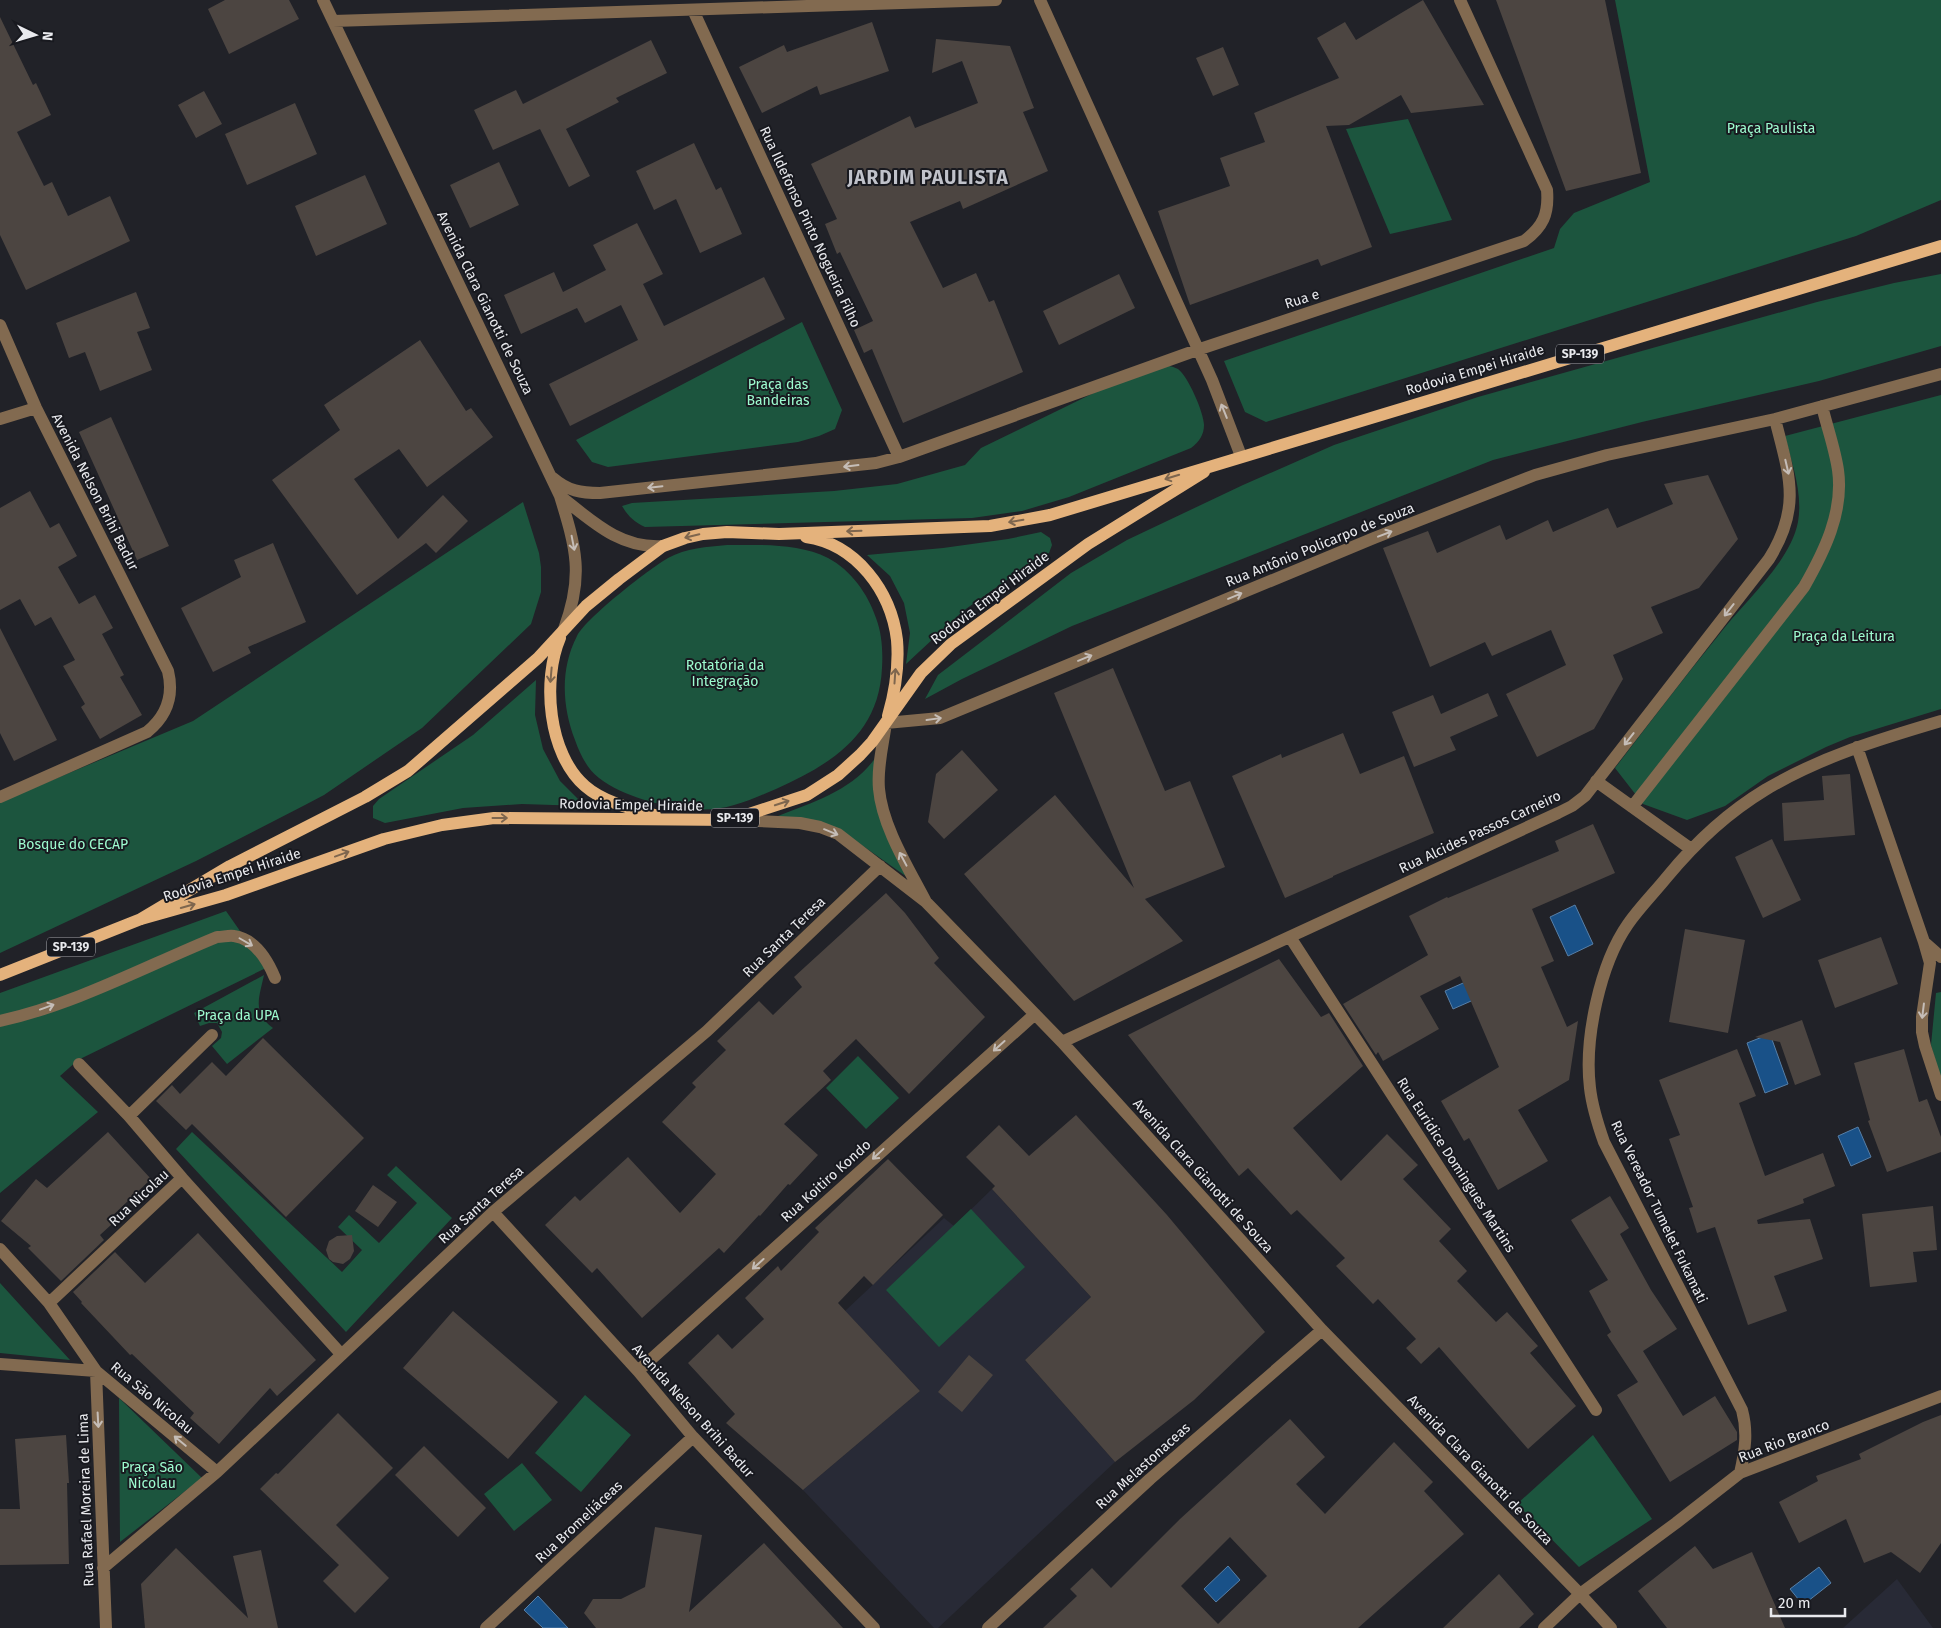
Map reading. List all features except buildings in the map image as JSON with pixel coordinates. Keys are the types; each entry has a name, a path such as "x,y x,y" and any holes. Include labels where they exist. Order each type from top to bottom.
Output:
{"main road":[{"name":"Rodovia Empei Hiraide","path":"141,919 230,866 365,798 408,771 538,658 586,606 663,546 703,534 727,532 779,534 990,526 1050,515 1941,246"},
{"name":"Rodovia Empei Hiraide","path":"0,975 141,919 226,895 384,839 442,824 494,818 731,820 807,795 838,775 860,755 886,724 921,673 951,644 1088,544 1219,463"},
{"path":"779,534 814,538 836,546 852,556 878,586 886,601 894,624 897,642 894,688 886,724"},
{"path":"564,629 553,653 549,692 551,713 556,732 563,754 573,773 585,786 620,805 663,817 688,820"}],"street":[{"name":"Avenida Clara Gianotti de Souza","path":"323,0 560,496 573,540 576,572 574,599 564,629"},
{"path":"334,20 996,0"},
{"path":"1040,0 1212,380 1241,456"},
{"name":"Rua e","path":"553,478 568,489 582,493 600,493 876,463 1197,350 1524,241 1543,222 1549,206 1547,190 1460,0"},
{"name":"Rua Ildefonso Pinto Nogueira Filho","path":"693,10 899,456"},
{"name":"Avenida Nelson Brihi Badur","path":"0,325 36,408 168,671 171,683 170,696 161,720 147,732 0,797"},
{"name":"Rua Antônio Policarpo de Souza","path":"886,724 940,718 1365,542 1535,475 1607,455 1775,419 1941,374"},
{"path":"1632,807 1804,587 1822,555 1833,527 1838,495 1838,470 1822,406"},
{"path":"0,419 36,408"},
{"name":"Rua Alcides Passos Carneiro","path":"1062,1042 1572,806 1585,796 1769,559 1781,540 1789,514 1791,493 1788,471 1775,419"},
{"path":"560,496 606,532 642,546 663,546"},
{"name":"Rua Vereador Tumelet Fukamati","path":"1740,1473 1746,1446 1746,1425 1742,1410 1604,1142 1596,1119 1590,1089 1588,1065 1592,1031 1606,972 1615,946 1628,924 1691,849 1718,824 1765,790 1829,757 1941,721"},
{"path":"886,724 879,773 880,798 896,846 926,902"},
{"path":"1857,747 1924,942 1937,960 1922,1018 1922,1032 1941,1094"},
{"path":"1596,781 1691,849"},
{"name":"Avenida Clara Gianotti de Souza","path":"731,820 800,823 838,834 926,902 1062,1042 1322,1330 1580,1594 1610,1628"},
{"name":"Rua Santa Teresa","path":"103,1568 217,1472 493,1212 707,1031 880,866"},
{"path":"0,1021 32,1013 91,991 217,937 234,936 258,949 269,964 275,978"},
{"name":"Rua Euridice Domingues Martins","path":"1290,937 1596,1410"},
{"name":"Rua Koitiro Kondo","path":"638,1371 1035,1014"},
{"path":"129,1116 212,1035"},
{"path":"79,1064 129,1116 182,1178"},
{"name":"Rua Nicolau","path":"49,1303 182,1178 341,1354"},
{"name":"Avenida Nelson Brihi Badur","path":"493,1212 638,1371 693,1437 874,1628"},
{"path":"0,1249 49,1303 96,1371"},
{"name":"Rua Melastonaceas","path":"988,1628 1150,1479 1322,1330"},
{"name":"Rua São Nicolau","path":"0,1364 96,1371 217,1472"},
{"name":"Rua Rafael Moreira de Lima","path":"96,1371 106,1628"},
{"name":"Rua Rio Branco","path":"1544,1628 1580,1594 1740,1473 1941,1396"},
{"name":"Rua Bromeliáceas","path":"486,1628 693,1437"}],"shaded area":[{"path":"992,1189 1091,1297 1025,1360 1115,1462 938,1628 934,1628 803,1490 920,1391 845,1311 944,1218 954,1226"},
{"path":"1897,1579 1933,1628 1843,1628"}],"green space":[{"name":"Praça Paulista","path":"1615,0 1941,0 1941,200 1856,236 1266,422 1245,412 1224,361 1554,248 1560,229 1574,213 1650,182"},
{"path":"1408,119 1452,220 1390,234 1346,129"},
{"path":"1941,274 1941,346 1819,381 1642,422 1493,460 1072,626 925,699 938,675 1071,573 1127,540 1243,485 1334,445 1478,397 1817,302 1894,283"},
{"name":"Praça das Bandeiras","path":"802,322 842,410 835,429 798,442 608,467 592,462 576,440"},
{"path":"1151,365 1175,367 1186,379 1195,395 1204,425 1203,432 1196,443 1191,448 1069,497 1022,511 972,518 645,527 632,518 622,506 632,503 834,491 897,484 965,465 981,448"},
{"name":"Praça da Leitura","path":"1941,395 1941,709 1850,737 1826,747 1768,776 1725,806 1687,820 1643,804 1615,768 1728,623 1776,567 1793,537 1798,522 1799,500 1796,479 1785,436"},
{"name":"Bosque do CECAP","path":"523,502 539,553 541,567 541,592 531,624 422,728 324,795 196,861 0,953 0,802 193,721"},
{"path":"1041,532 1050,538 1052,545 1049,553 1021,570 963,611 906,664 910,633 904,603 890,576 867,555 943,548 1008,539"},
{"name":"Rotatória da Integração","path":"727,545 791,547 816,553 828,558 844,569 858,584 868,600 878,624 882,649 879,691 872,712 862,729 849,744 815,769 776,789 735,805 714,809 691,809 655,803 609,785 599,778 584,761 567,714 565,674 568,661 577,636 592,618 619,594 659,564 682,552 697,548"},
{"path":"536,680 535,715 543,749 560,781 585,806 522,804 463,808 385,823 373,818 373,806 379,799 473,735"},
{"path":"876,757 875,778 907,877 856,841 778,816 832,794 856,778"},
{"path":"226,911 266,968 78,1060 60,1076 98,1112 0,1193 0,993"},
{"name":"Praça da UPA","path":"264,975 259,998 260,1011 262,1017 273,1028 227,1064 212,1046 221,1038 222,1032 217,1023 200,1026 194,1013"},
{"path":"1941,992 1941,1081 1931,1045 1936,993"},
{"path":"858,1056 899,1098 866,1129 826,1088"},
{"path":"192,1132 342,1272 362,1250 338,1227 349,1215 379,1243 417,1203 387,1175 396,1166 452,1218 346,1332 176,1149"},
{"path":"971,1209 1025,1267 939,1347 886,1290"},
{"path":"0,1283 70,1360 0,1353"},
{"path":"585,1395 631,1435 581,1492 535,1453"},
{"name":"Praça São Nicolau","path":"119,1398 202,1478 120,1542"},
{"path":"1593,1435 1652,1519 1579,1567 1517,1504"},
{"path":"522,1463 552,1500 514,1531 484,1494"}],"water":[{"path":"1575,905 1593,944 1568,956 1550,917"},
{"path":"1479,976 1487,994 1453,1009 1445,991"},
{"path":"1770,1034 1788,1084 1765,1093 1747,1043"},
{"path":"1858,1127 1871,1157 1851,1166 1838,1136"},
{"path":"1228,1566 1240,1580 1216,1602 1204,1589"},
{"path":"1819,1567 1831,1583 1803,1605 1790,1589"},
{"path":"538,1596 568,1628 543,1628 524,1610"}],"district":[{"name":"JARDIM PAULISTA","path":"928,177"}]}
